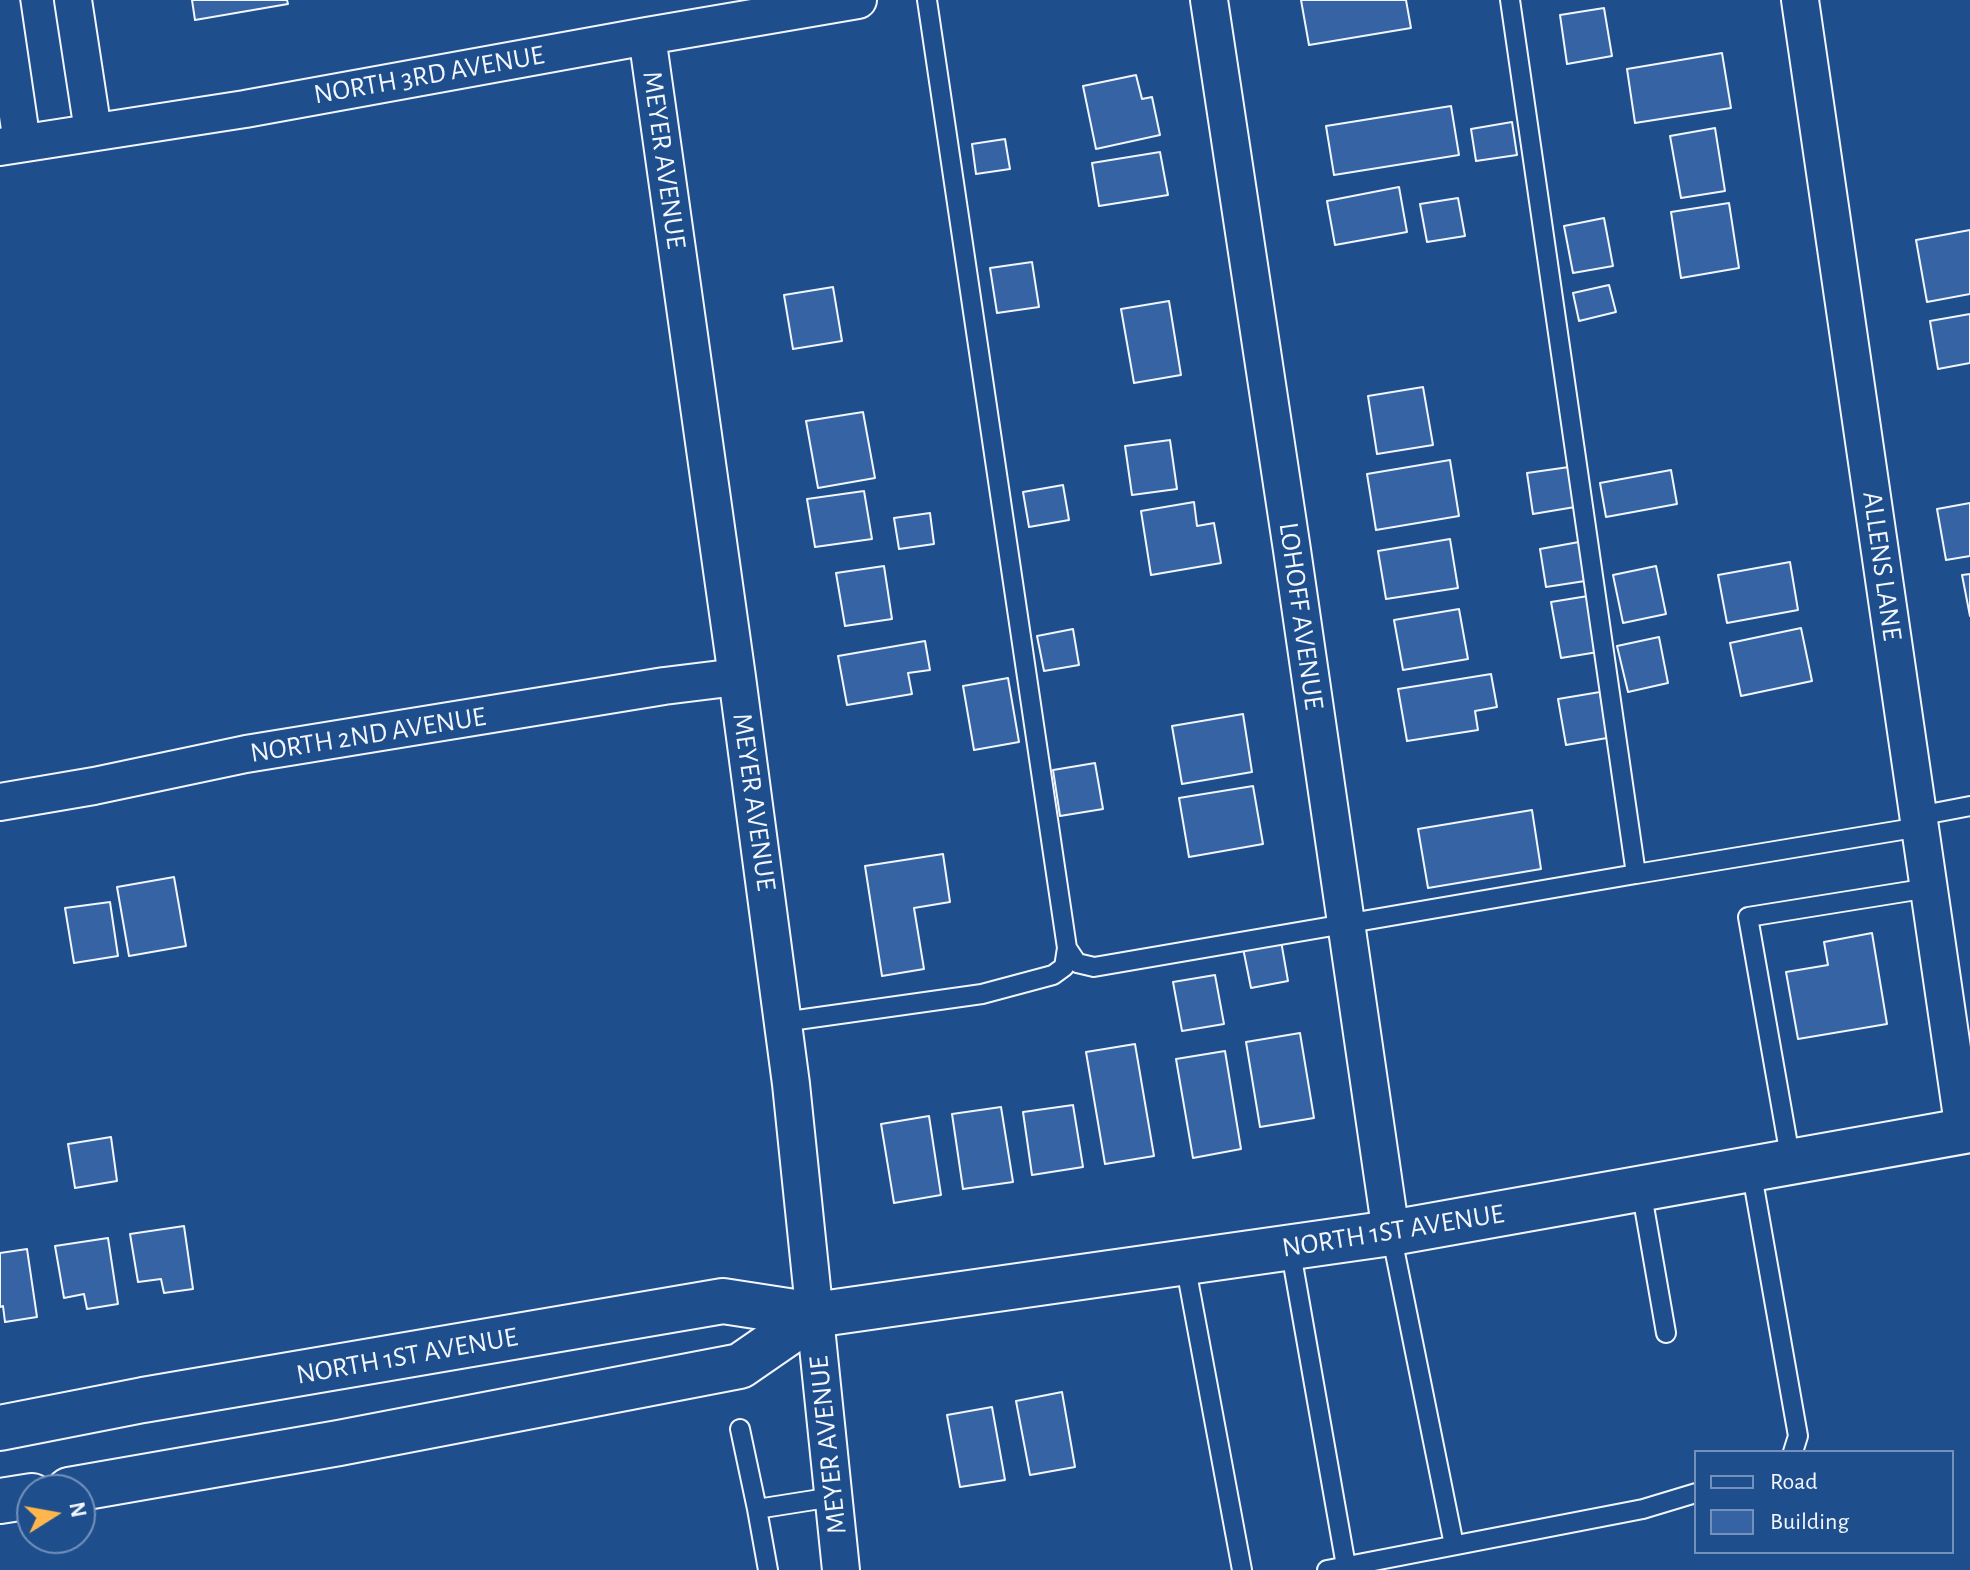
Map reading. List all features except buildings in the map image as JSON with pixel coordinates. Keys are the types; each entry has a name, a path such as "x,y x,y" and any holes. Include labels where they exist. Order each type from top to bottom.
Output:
{"main road":[{"name":"NORTH 1ST AVENUE","path":"0,1428 143,1400 723,1301 814,1315 1391,1233 1967,1131"},
{"name":"NORTH 1ST AVENUE","path":"96,1485 339,1443 740,1366 814,1315"}],"street":[{"path":"1,0 11,145"},
{"path":"73,0 93,131"},
{"name":"NORTH 3RD AVENUE","path":"11,145 245,109 858,0"},
{"name":"LOHOFF AVENUE","path":"1209,0 1391,1233"},
{"name":"ALLENS LANE","path":"1800,0 1967,1131"},
{"name":"MEYER AVENUE","path":"647,36 791,1084 841,1570"},
{"name":"NORTH 2ND AVENUE","path":"0,802 246,754 664,686 737,677"}],"lane":[{"path":"783,1022 982,994 1011,987 1053,975 1064,967 1067,948 927,0"},
{"path":"1510,0 1636,874"},
{"path":"1067,948 1077,963 1094,967 1919,822 1970,806"},
{"path":"1794,1450 1798,1436 1748,917 1929,888"},
{"path":"1641,1189 1666,1333"},
{"path":"1391,1233 1454,1545"},
{"path":"1290,1247 1346,1566"},
{"path":"1185,1263 1242,1570"},
{"path":"740,1429 768,1570"},
{"path":"1327,1570 1643,1509 1694,1494"},
{"path":"757,1509 833,1497"}]}
